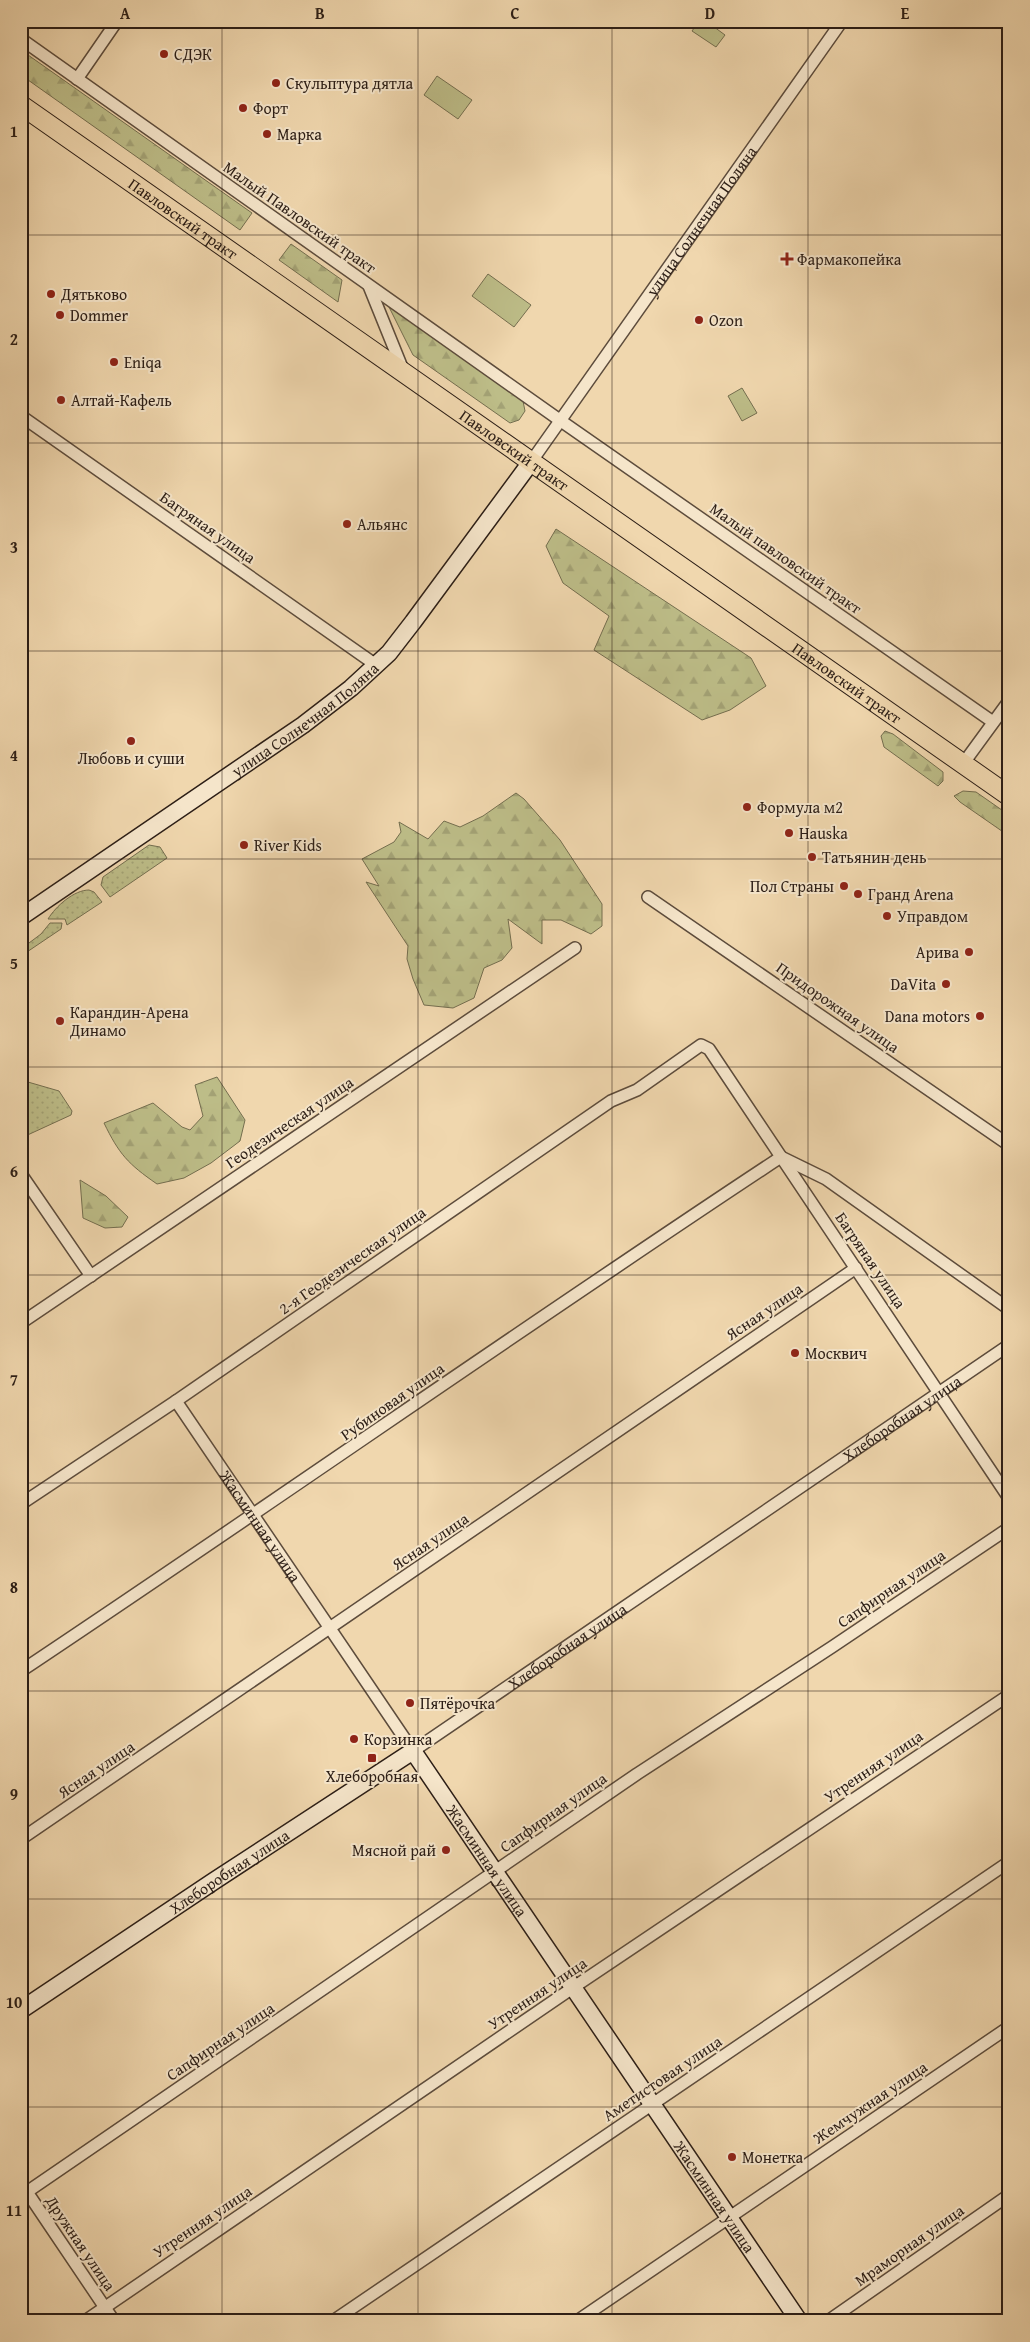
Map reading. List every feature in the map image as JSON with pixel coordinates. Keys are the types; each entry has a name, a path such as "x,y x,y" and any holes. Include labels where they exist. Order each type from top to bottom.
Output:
{"main road":[{"name":"Павловский тракт","path":"21,105 1009,796"}],"street":[{"path":"77,79 117,21"},
{"name":"улица Солнечная Поляна","path":"21,917 304,725 389,653 561,421 842,21"},
{"name":"Малый Павловский тракт","path":"21,39 561,421"},
{"path":"369,286 404,373"},
{"name":"Багряная улица","path":"21,416 376,665"},
{"name":"Малый павловский тракт","path":"561,421 994,722"},
{"path":"963,764 1009,701"},
{"name":"Придорожная улица","path":"648,897 1009,1145"},
{"name":"Геодезическая улица","path":"21,1323 575,948"},
{"name":"Багряная улица","path":"701,1045 709,1050 782,1157 1009,1498"},
{"name":"2-я Геодезическая улица","path":"21,1504 176,1401 611,1101 637,1090 701,1045"},
{"path":"782,1157 826,1179 1009,1310"},
{"name":"Рубиновая улица","path":"21,1671 253,1516 636,1253 782,1157"},
{"path":"21,1174 91,1276"},
{"name":"Ясная улица","path":"21,1839 856,1268"},
{"name":"Хлеборобная улица","path":"21,2010 413,1751 1009,1345"},
{"name":"Жасминная улица","path":"176,1401 329,1630 574,1987 799,2321"},
{"name":"Сапфирная улица","path":"23,2190 495,1873 637,1774 832,1647 1009,1528"},
{"name":"Утренняя улица","path":"85,2321 574,1987 1009,1695"},
{"name":"Аметистовая улица","path":"332,2321 1009,1862"},
{"name":"Жемчужная улица","path":"577,2321 1009,2027"},
{"name":"Дружная улица","path":"23,2190 114,2321"},
{"name":"Мраморная улица","path":"828,2321 1009,2195"}],"green space":[{"path":"699,21 706,21 725,35 716,47 692,31"},
{"path":"21,50 252,213 240,230 21,75"},
{"path":"437,76 472,100 458,119 424,95"},
{"path":"291,244 342,280 338,302 279,260"},
{"path":"488,274 531,305 514,327 472,296"},
{"path":"388,305 523,401 525,411 519,420 510,423 413,355"},
{"path":"742,388 757,413 742,421 728,396"},
{"path":"556,529 751,658 766,686 730,710 702,720 594,650 609,616 563,583 546,546"},
{"path":"885,731 893,734 943,772 943,781 938,786 884,747 881,736"},
{"path":"963,791 976,792 1009,815 1009,836 954,796"},
{"path":"516,793 524,799 560,840 602,904 602,926 591,934 561,920 542,920 542,944 508,919 512,948 502,960 484,968 474,998 453,1008 424,1005 407,959 408,946 366,882 379,886 362,859 394,842 401,832 399,822 428,839 444,821 460,827 483,816"},
{"path":"149,845 160,847 167,858 110,897 101,885 103,877"},
{"path":"89,890 94,892 102,902 67,925 65,919 48,919 66,900 77,893"},
{"path":"50,923 62,923 61,929 21,956 21,949 41,934"},
{"path":"217,1077 245,1120 240,1141 211,1163 184,1178 157,1184 125,1158 104,1123 153,1103 182,1127 190,1130 203,1116 195,1085"},
{"path":"21,1080 59,1091 72,1111 71,1115 21,1138"},
{"path":"80,1180 106,1196 128,1217 122,1227 105,1228 83,1218"}],"place":[{"name":"СДЭК","path":"164,54"},
{"name":"Скульптура дятла","path":"276,83"},
{"name":"Форт","path":"243,108"},
{"name":"Марка","path":"267,134"},
{"name":"Фармакопейка","path":"787,259"},
{"name":"Дятьково","path":"51,294"},
{"name":"Dommer","path":"60,315"},
{"name":"Ozon","path":"699,320"},
{"name":"Eniqa","path":"114,362"},
{"name":"Алтай-Кафель","path":"61,400"},
{"name":"Альянс","path":"347,524"},
{"name":"Любовь и суши","path":"131,741"},
{"name":"Формула м2","path":"747,807"},
{"name":"Hauska","path":"789,833"},
{"name":"River Kids","path":"244,845"},
{"name":"Татьянин день","path":"812,857"},
{"name":"Пол Страны","path":"844,886"},
{"name":"Гранд Arena","path":"858,894"},
{"name":"Управдом","path":"887,916"},
{"name":"Арива","path":"969,952"},
{"name":"DaVita","path":"946,984"},
{"name":"Dana motors","path":"980,1016"},
{"name":"Карандин-Арена Динамо","path":"60,1021"},
{"name":"Москвич","path":"795,1353"},
{"name":"Пятёрочка","path":"410,1703"},
{"name":"Корзинка","path":"354,1739"},
{"name":"Хлеборобная","path":"372,1758"},
{"name":"Мясной рай","path":"446,1850"},
{"name":"Монетка","path":"732,2157"}]}
